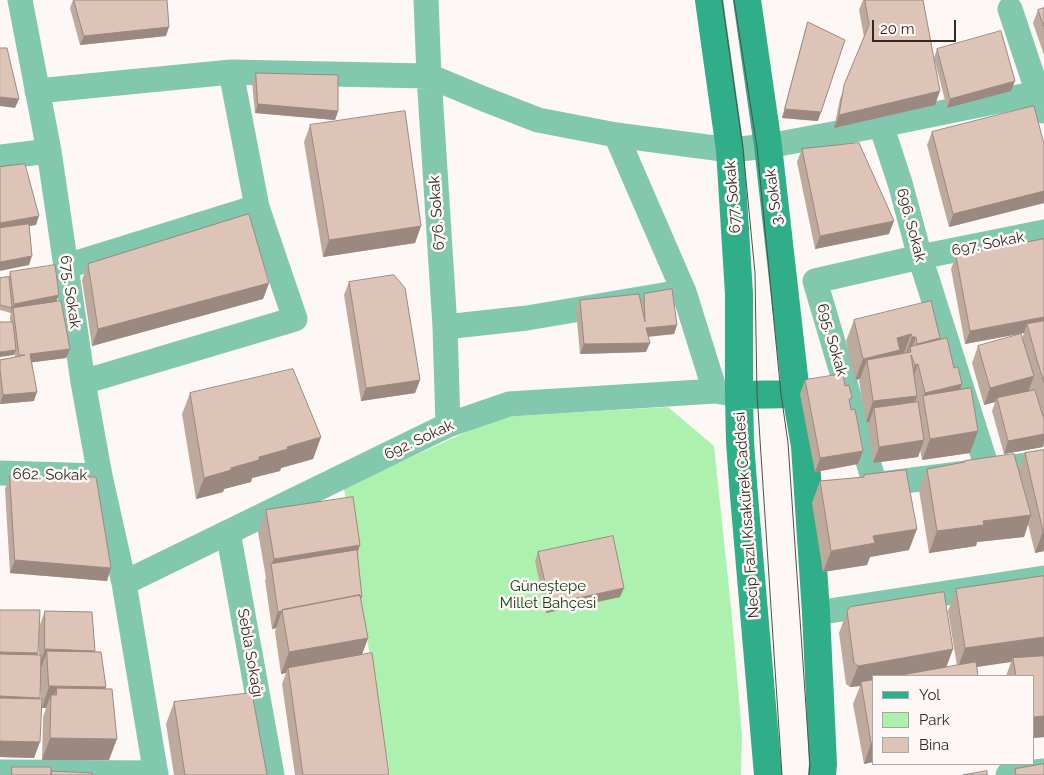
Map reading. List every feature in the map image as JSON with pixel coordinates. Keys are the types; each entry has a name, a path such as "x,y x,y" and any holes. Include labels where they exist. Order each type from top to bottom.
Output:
{"main road":[{"name":"677. Sokak","path":"709,0 730,150 739,294 727,393"},
{"name":"3. Sokak","path":"747,0 768,146 796,394"},
{"name":"Necip Fazıl Kısakürek Caddesi","path":"768,775 744,496 727,393 796,394"},
{"path":"796,394 805,446 817,492 816,613 822,775"}],"street":[{"name":"675. Sokak","path":"20,0 49,151 83,382 100,476 124,583 156,774"},
{"name":"676. Sokak","path":"426,0 445,327 448,425"},
{"path":"37,91 231,72 429,76 538,120 616,135 730,150 768,146 881,125 1041,102 1010,9"},
{"path":"83,382 295,319 257,207 231,72"},
{"name":"696. Sokak","path":"881,125 900,184 920,257 988,470"},
{"path":"616,135 727,393"},
{"path":"0,157 49,151"},
{"path":"66,266 257,207"},
{"name":"697. Sokak","path":"815,281 1044,232"},
{"name":"695. Sokak","path":"815,281 865,486 988,470"},
{"path":"445,327 527,318 684,292"},
{"name":"692. Sokak","path":"124,583 448,425 509,404 727,393"},
{"path":"988,470 1044,463"},
{"name":"662. Sokak","path":"0,473 100,476"},
{"name":"Sebla Sokağı","path":"228,532 272,775"},
{"path":"816,613 1044,578"},
{"path":"1008,775 1044,771"},
{"path":"0,772 156,774"}],"green space":[{"name":"Güneştepe Millet Bahçesi","path":"668,407 714,446 742,735 741,775 390,775 344,488 499,417"}],"building":[{"path":"74,0 167,0 169,27 84,36"},
{"path":"865,0 923,0 940,91 839,115 844,85 869,25"},
{"path":"1044,8 1044,27 1038,10"},
{"path":"808,22 845,40 821,112 785,109"},
{"path":"1001,31 1015,81 950,99 937,49"},
{"path":"0,48 7,48 19,99 0,97"},
{"path":"256,73 338,75 338,111 258,104"},
{"path":"1034,106 1044,144 1044,191 953,214 932,132"},
{"path":"405,111 421,226 329,240 310,125"},
{"path":"859,143 894,221 820,236 802,149"},
{"path":"25,164 39,216 0,223 0,167"},
{"path":"249,214 269,283 98,329 88,264"},
{"path":"29,224 32,256 0,262 0,228"},
{"path":"1044,239 1044,317 970,331 956,256"},
{"path":"55,265 59,295 14,304 10,272"},
{"path":"394,275 405,288 420,380 366,388 349,282"},
{"path":"9,277 12,308 0,305 0,278"},
{"path":"672,289 677,325 646,328 650,343 584,344 580,300 639,294 645,322 644,294"},
{"path":"61,301 70,349 30,354 37,392 3,395 0,360 25,355 19,355 13,308"},
{"path":"931,301 940,338 917,344 916,337 912,337 911,334 897,338 900,350 863,359 854,320"},
{"path":"1044,321 1044,383 1027,324"},
{"path":"0,322 13,322 16,350 0,352"},
{"path":"1021,334 1034,376 990,388 978,346"},
{"path":"947,338 954,368 958,367 962,384 925,393 918,364 915,365 911,355 917,396 873,401 867,360 911,352 910,347"},
{"path":"293,369 321,437 287,447 288,449 259,457 259,460 204,478 190,393"},
{"path":"843,374 845,386 849,385 852,398 849,399 851,410 855,409 863,451 820,458 805,380"},
{"path":"971,388 978,431 930,439 923,396"},
{"path":"1035,390 1044,420 1044,434 1008,441 997,398"},
{"path":"918,402 924,440 879,447 874,408"},
{"path":"1044,450 1044,531 1043,531 1025,453"},
{"path":"1014,454 1031,515 983,521 984,525 937,531 927,469"},
{"path":"906,470 917,529 873,536 875,543 831,551 820,481 864,477 864,475"},
{"path":"10,476 96,477 111,568 15,560"},
{"path":"353,497 360,545 274,559 266,510"},
{"path":"613,536 624,588 550,604 538,552"},
{"path":"357,550 362,597 360,595 278,612 271,564"},
{"path":"1044,576 1044,637 965,648 956,589"},
{"path":"944,592 953,649 858,666 854,663 847,611 850,607"},
{"path":"360,595 368,638 289,652 282,610"},
{"path":"0,610 40,610 38,653 0,652"},
{"path":"45,611 92,612 95,651 45,649"},
{"path":"47,651 101,652 106,687 49,686"},
{"path":"372,653 389,775 303,775 288,668"},
{"path":"0,654 41,655 40,698 0,696"},
{"path":"1044,656 1044,716 1034,717 1034,675 1016,675 1013,658"},
{"path":"976,662 978,675 902,675"},
{"path":"872,680 871,743 861,682"},
{"path":"57,688 112,689 117,739 50,738 51,695 56,695"},
{"path":"252,693 267,775 185,775 174,702"},
{"path":"0,698 42,699 40,742 0,741"},
{"path":"1044,764 1044,775 1016,775 1015,769"},
{"path":"12,767 51,767 51,775 12,775"},
{"path":"52,771 92,773 92,775 52,775"},
{"path":"987,771 987,775 963,775"}],"tram line":[{"path":"722,0 743,149 755,273 757,394 782,775"},
{"path":"734,0 757,147 781,394 788,443 810,766 809,775"}]}
